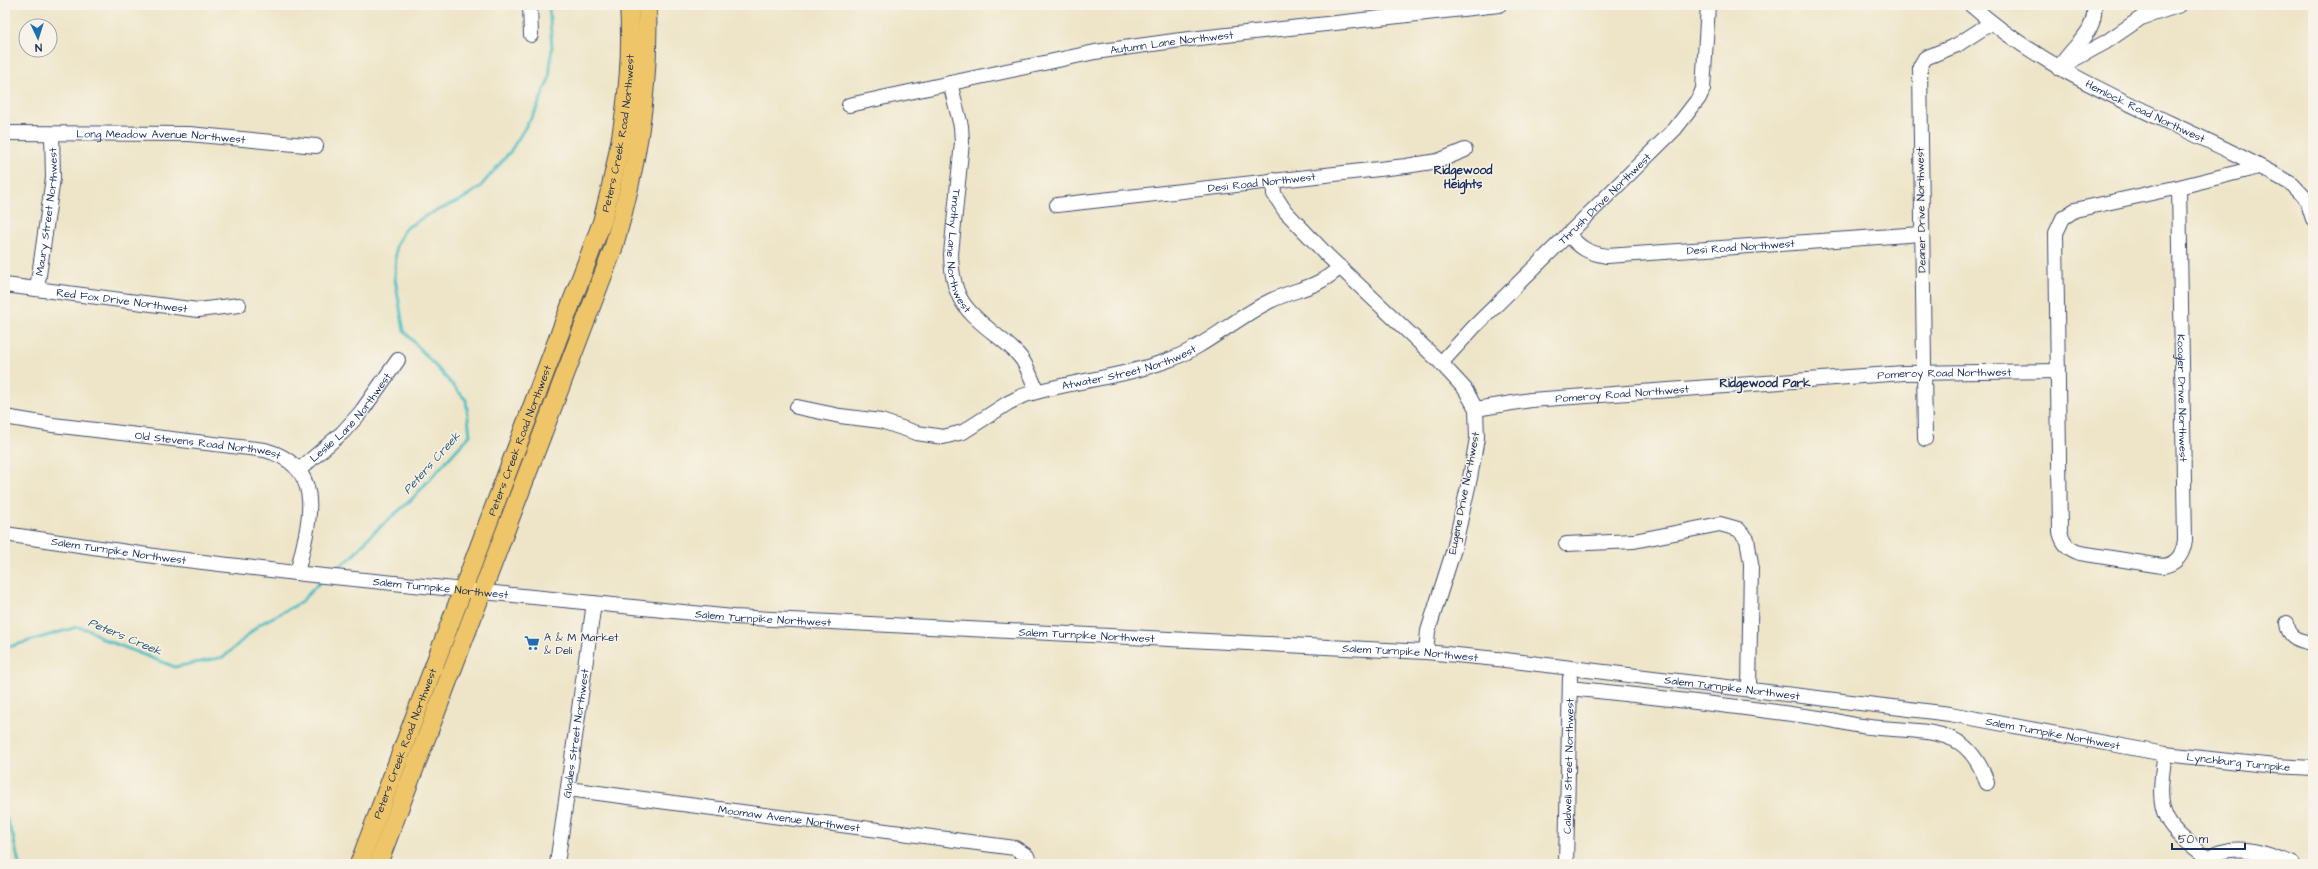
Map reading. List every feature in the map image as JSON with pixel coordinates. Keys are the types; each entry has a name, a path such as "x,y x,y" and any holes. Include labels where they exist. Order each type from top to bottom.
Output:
{"main road":[{"name":"Peters Creek Road Northwest","path":"359,864 602,222 616,171 627,97 629,5"},
{"name":"Peters Creek Road Northwest","path":"378,864 612,249 624,211 636,164 644,108 648,41 647,5"}],"street":[{"path":"530,5 531,35"},
{"name":"Autumn Lane Northwest","path":"849,105 1095,52 1146,44 1499,5"},
{"name":"Thrush Drive Northwest","path":"1441,364 1474,327 1675,129 1699,98 1705,77 1708,5"},
{"name":"Hemlock Road Northwest","path":"1971,5 1991,24 2058,68 2293,185 2311,203 2313,218"},
{"path":"2058,68 2089,32 2094,17 2094,5"},
{"path":"2058,68 2106,42 2141,18 2180,5"},
{"name":"Deaner Drive Northwest","path":"1925,439 1920,67 1925,58 1957,45 1991,24"},
{"name":"Timothy Lane Northwest","path":"950,83 961,126 962,142 951,254 951,272 956,291 961,302 977,321 1009,346 1021,358 1037,391"},
{"name":"Long Meadow Avenue Northwest","path":"5,133 190,134 316,146"},
{"name":"Maury Street Northwest","path":"37,289 53,178 52,134"},
{"name":"Desi Road Northwest","path":"1057,205 1432,162 1452,157 1465,150"},
{"path":"2058,371 2056,233 2063,218 2075,210 2179,188 2259,167"},
{"path":"1273,180 1274,194 1277,202 1340,267"},
{"name":"Koogler Drive Northwest","path":"2058,371 2060,532 2062,539 2071,550 2080,553 2162,566 2169,565 2181,556 2184,550 2179,188"},
{"name":"Desi Road Northwest","path":"1568,234 1578,246 1587,252 1607,256 1922,234"},
{"name":"Atwater Street Northwest","path":"797,407 840,416 881,421 916,433 943,437 963,432 1008,403 1037,391 1116,375 1165,362 1185,354 1247,313 1282,296 1321,283 1340,267"},
{"name":"Eugene Drive Northwest","path":"1340,267 1466,389 1476,409 1477,438 1470,478 1454,549 1428,631 1426,652"},
{"name":"Red Fox Drive Northwest","path":"5,285 198,310 239,305"},
{"name":"Leslie Lane Northwest","path":"299,470 343,432 361,412 398,360"},
{"name":"Pomeroy Road Northwest","path":"1476,409 1531,400 1897,373 2058,371"},
{"name":"Old Stevens Road Northwest","path":"5,416 53,425 265,450 283,456 299,470 305,481 310,504 309,525 300,574"},
{"path":"1566,544 1641,540 1715,525 1731,525 1738,528 1747,539 1751,564 1749,690"},
{"name":"Salem Turnpike Northwest","path":"5,534 168,558 300,574 464,589 733,617 1426,652 1570,668 1980,719 2165,754"},
{"name":"Gladies Street Northwest","path":"557,864 594,603"},
{"path":"2287,622 2289,633 2294,638 2313,643"},
{"name":"Caldwell Street Northwest","path":"1566,864 1570,668"},
{"path":"1570,688 1681,700 1826,719 1861,726 1931,734 1953,740 1967,749 1978,762 1988,783"},
{"path":"2165,754 2160,786 2163,812 2172,828 2212,861 2218,852 2232,849 2266,854 2293,864"},
{"name":"Lynchburg Turnpike","path":"2165,754 2275,766 2313,768"},
{"name":"Moomaw Avenue Northwest","path":"568,789 1011,847 1021,851 1030,864"}],"waterway":[{"name":"Peters Creek","path":"331,572 351,558 371,535 411,500 470,435 466,400 404,331 395,279 396,246 405,229 427,215 461,200 480,187 510,152 536,110 549,79 552,48 549,5"},
{"name":"Peters Creek","path":"5,648 77,627 90,630 103,639 175,667 224,657 260,624 300,603 321,581"},
{"name":"Peters Creek","path":"5,815 13,836 19,864"}],"place":[{"name":"A & M Market & Deli","path":"532,643"}],"district":[{"name":"Ridgewood Heights","path":"1463,177"},
{"name":"Ridgewood Park","path":"1765,383"}]}
